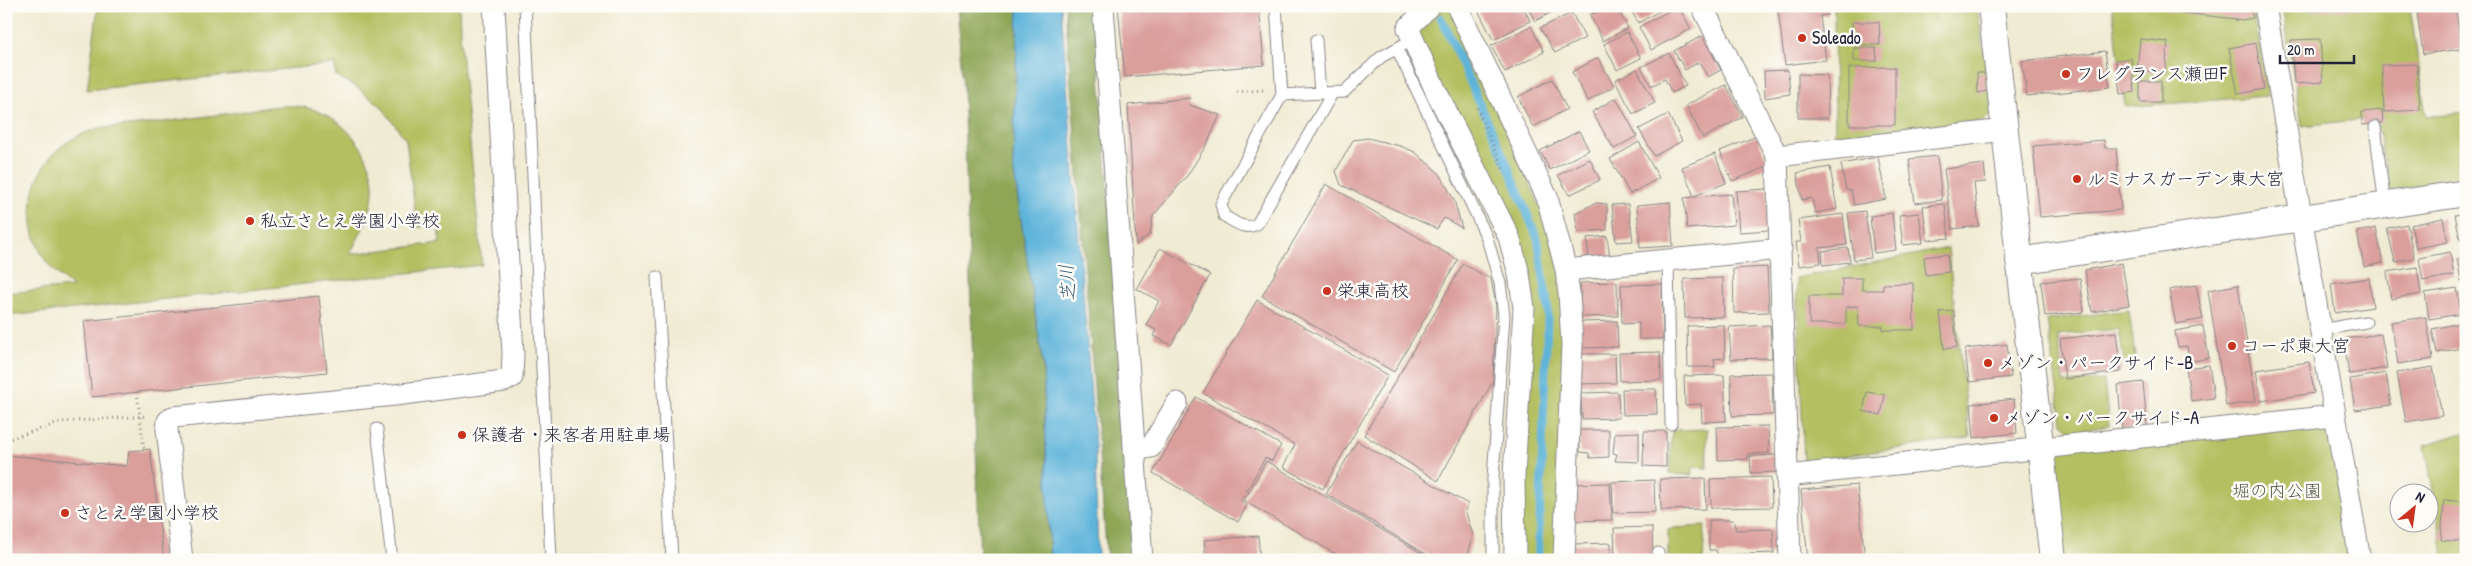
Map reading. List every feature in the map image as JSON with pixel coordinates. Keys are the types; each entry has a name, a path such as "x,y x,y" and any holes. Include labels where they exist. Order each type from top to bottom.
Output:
{"street":[{"path":"182,560 168,421 180,416 395,395 504,381 512,377 513,354 494,6"},
{"path":"1103,6 1142,560"},
{"path":"1429,6 1408,28 1406,44 1435,88 1509,237 1519,274 1524,308 1514,475 1515,560"},
{"path":"1457,6 1547,197 1566,270 1570,294 1572,344 1564,560"},
{"path":"1702,6 1777,156 1790,560"},
{"path":"1991,6 2053,560"},
{"path":"2265,6 2360,560"},
{"path":"1777,156 2005,130"},
{"path":"2019,261 2466,193"},
{"path":"1566,270 1781,249"},
{"path":"1134,450 1151,447 1177,403"},
{"path":"1787,476 2334,416"}],"lane":[{"path":"525,6 551,560"},
{"path":"1276,6 1282,91 1221,204 1224,216 1245,228 1250,228 1257,224 1333,92"},
{"path":"1316,40 1320,93"},
{"path":"1282,91 1344,92 1381,57 1406,44 1479,221 1500,283 1504,316 1493,478 1493,560"},
{"path":"2375,127 2384,206"},
{"path":"1668,261 1671,424"},
{"path":"657,277 672,560"},
{"path":"2320,330 2366,322"},
{"path":"377,429 392,560"}],"path":[{"path":"1236,92 1282,91"},
{"path":"137,392 144,450"},
{"path":"6,440 62,422 154,416 168,421"}],"green space":[{"path":"98,6 459,6 461,51 482,265 9,316 6,293 72,287 44,258 35,239 31,210 33,196 43,168 51,156 71,140 99,128 149,124 284,106 305,107 315,110 336,121 354,138 363,151 369,165 373,191 372,204 350,254 440,243 438,226 417,227 406,140 381,106 356,87 336,76 334,64 87,90"},
{"path":"956,6 1018,6 1013,166 1043,364 1050,560 980,560 963,86"},
{"path":"1065,6 1095,6 1135,560 1107,560"},
{"path":"1429,6 1457,6 1566,270 1564,560 1515,560 1519,274 1408,28"},
{"path":"1834,6 1977,6 1993,111 1984,121 1835,137"},
{"path":"2112,6 2253,6 2268,96 2125,107"},
{"path":"2282,6 2410,6 2426,116 2466,112 2466,178 2390,191 2376,118 2302,126"},
{"path":"1948,248 1970,438 1804,462 1796,278"},
{"path":"2129,310 2136,364 2124,364 2119,329 2058,335 2064,383 2104,380 2109,426 2071,432 2062,423 2047,320"},
{"name":"堀の内公園","path":"2334,416 2360,560 2053,560 2040,447"},
{"path":"1707,429 1707,468 1693,467 1692,475 1669,474 1672,430"},
{"path":"2466,432 2466,560 2445,560 2440,531 2440,484 2432,484 2425,445"},
{"path":"1705,526 1703,560 1668,560 1668,530"}],"water":[{"name":"芝川","path":"1018,6 1061,6 1095,447 1098,560 1050,560 1043,364 1013,166"}],"building":[{"path":"1118,6 1259,6 1264,65 1125,77"},
{"path":"1476,6 1523,6 1530,21 1493,40"},
{"path":"1527,6 1564,6 1535,21"},
{"path":"1607,6 1616,6 1628,28 1603,41 1590,15"},
{"path":"1629,6 1669,6 1638,23"},
{"path":"1678,6 1686,6 1680,9 1691,29 1651,50 1639,27"},
{"name":"Soleado","path":"1791,6 1827,6 1828,15 1820,16 1826,60 1785,65 1778,10 1791,8"},
{"path":"2166,6 2250,6 2253,18 2236,21 2236,19 2166,11"},
{"path":"2312,6 2374,6 2374,8 2312,11"},
{"path":"2416,6 2455,6 2462,49 2423,54"},
{"path":"1572,13 1585,38 1555,53 1540,28"},
{"path":"1852,22 1879,22 1880,45 1852,45"},
{"path":"1531,26 1544,52 1505,72 1491,46"},
{"path":"1627,32 1641,58 1617,70 1604,44"},
{"path":"1702,36 1721,70 1708,77 1699,62 1685,70 1674,51"},
{"path":"2140,39 2168,42 2165,73 2137,70"},
{"path":"2320,39 2323,82 2294,84 2291,40"},
{"path":"2256,43 2264,89 2238,94 2229,48"},
{"path":"1854,48 1876,48 1877,61 1854,61"},
{"name":"フレグランス瀬田F","path":"2105,51 2110,87 2027,96 2022,61"},
{"path":"1669,53 1686,86 1672,93 1665,79 1651,86 1641,67"},
{"path":"1598,58 1614,86 1588,101 1572,72"},
{"path":"2131,58 2135,92 2120,94 2116,60"},
{"path":"2417,64 2420,110 2384,112 2382,65"},
{"path":"1895,67 1895,125 1849,125 1849,68"},
{"path":"1637,69 1655,103 1633,114 1615,80"},
{"path":"1788,70 1790,94 1765,98 1764,71"},
{"path":"1977,73 1985,73 1987,91 1978,93"},
{"path":"1798,74 1827,75 1828,118 1798,118"},
{"path":"1552,79 1567,109 1533,127 1518,97"},
{"path":"2140,81 2161,81 2161,102 2140,102"},
{"path":"1726,85 1743,117 1703,138 1686,105"},
{"path":"1190,98 1189,105 1220,115 1207,144 1187,176 1153,216 1150,234 1136,245 1128,105"},
{"path":"1616,98 1637,136 1614,149 1592,112"},
{"path":"2382,110 2383,123 2362,125 2362,112"},
{"path":"1668,114 1682,141 1654,156 1639,129"},
{"path":"1579,131 1589,150 1550,170 1540,151"},
{"path":"1757,136 1769,166 1732,181 1720,151"},
{"path":"1368,138 1415,152 1440,174 1454,200 1462,228 1444,218 1437,229 1341,185 1336,171 1353,140"},
{"name":"ルミナスガーデン東大宮","path":"2104,140 2105,148 2116,148 2121,210 2040,217 2033,146"},
{"path":"1639,142 1659,178 1630,194 1610,159"},
{"path":"1715,154 1726,183 1694,196 1682,167"},
{"path":"1937,156 1942,200 1915,203 1909,159"},
{"path":"1878,157 1886,199 1854,205 1851,190 1846,190 1841,164"},
{"path":"1590,159 1600,180 1569,195 1558,175"},
{"path":"1984,164 1986,182 1974,183 1979,226 1952,229 1944,169"},
{"path":"1830,167 1837,209 1815,213 1812,198 1802,200 1797,173"},
{"path":"1326,184 1458,260 1394,372 1262,296"},
{"path":"1767,189 1770,230 1739,232 1736,191"},
{"path":"1731,194 1734,225 1687,229 1684,198"},
{"path":"1670,202 1673,246 1640,248 1637,205"},
{"path":"1596,203 1607,204 1607,230 1578,232 1575,213"},
{"path":"1628,204 1633,241 1616,242 1612,205"},
{"path":"1945,204 1949,238 1927,240 1923,206"},
{"path":"1865,211 1871,258 1854,260 1848,213"},
{"path":"1892,213 1896,250 1874,253 1870,216"},
{"path":"1919,213 1923,243 1903,245 1899,215"},
{"path":"2466,213 2466,238 2460,239 2455,215"},
{"path":"1843,214 1847,245 1819,248 1821,263 1799,266 1796,242 1801,242 1798,220"},
{"path":"2443,218 2448,242 2416,248 2411,225"},
{"path":"2407,224 2414,258 2395,262 2387,228"},
{"path":"2376,228 2383,263 2364,267 2357,232"},
{"path":"1607,236 1610,258 1589,259 1587,238"},
{"path":"1160,248 1210,275 1171,345 1153,336 1156,330 1146,325 1159,301 1137,289"},
{"path":"1848,248 1850,262 1823,265 1822,251"},
{"path":"2450,252 2454,275 2423,281 2419,258"},
{"path":"1947,254 1949,272 1926,275 1924,257"},
{"path":"2466,258 2466,280 2461,281 2457,259"},
{"path":"2122,263 2129,305 2092,312 2085,270"},
{"path":"1463,264 1491,279 1496,306 1493,381 1438,481 1364,435"},
{"path":"1767,267 1769,312 1734,313 1733,269"},
{"path":"2417,267 2421,294 2391,299 2387,272"},
{"path":"1723,278 1724,317 1685,318 1684,279"},
{"path":"1842,278 1862,278 1862,290 1883,290 1883,284 1913,283 1914,330 1883,330 1883,326 1859,326 1858,306 1846,307 1846,324 1809,324 1809,296 1842,296"},
{"path":"2080,278 2084,312 2045,316 2041,282"},
{"path":"2369,278 2373,307 2335,313 2331,284"},
{"path":"1617,282 1618,316 1581,317 1580,283"},
{"path":"1662,284 1663,339 1639,339 1639,323 1622,324 1621,285"},
{"path":"2196,285 2203,319 2176,324 2169,290"},
{"name":"コーポ東大宮","path":"2238,285 2256,401 2226,406 2208,290"},
{"path":"2457,288 2461,314 2429,319 2425,293"},
{"path":"319,296 327,372 92,397 84,321"},
{"path":"1257,300 1388,375 1323,489 1283,467 1295,445 1203,393"},
{"path":"1954,311 1957,347 1944,349 1940,312"},
{"path":"2426,317 2433,359 2398,364 2391,322"},
{"path":"1617,321 1618,347 1581,348 1580,322"},
{"path":"2465,322 2466,347 2437,353 2432,329"},
{"path":"1724,325 1725,358 1714,359 1715,367 1688,367 1687,326"},
{"path":"1770,325 1772,358 1731,359 1729,327"},
{"path":"2203,326 2209,358 2189,362 2187,346 2178,347 2175,331"},
{"path":"2116,332 2121,372 2065,379 2060,339"},
{"path":"2381,334 2387,368 2349,374 2344,339"},
{"name":"メゾン・パークサイド-B","path":"2007,344 2011,377 1969,382 1965,349"},
{"path":"1660,352 1661,380 1620,381 1619,353"},
{"path":"1579,354 1615,354 1616,383 1579,384"},
{"path":"2309,362 2314,393 2261,401 2256,370"},
{"path":"2209,365 2214,398 2191,401 2186,368"},
{"path":"2433,367 2442,416 2406,422 2397,373"},
{"path":"1772,373 1773,415 1732,416 1731,374"},
{"path":"2386,373 2391,405 2355,410 2350,379"},
{"path":"1724,375 1726,421 1702,422 1701,404 1685,405 1684,376"},
{"path":"2143,382 2147,426 2122,429 2118,385"},
{"path":"1622,389 1656,389 1657,414 1623,415"},
{"path":"1618,392 1619,418 1582,419 1581,393"},
{"path":"1867,392 1885,395 1881,415 1863,411"},
{"path":"1196,397 1281,445 1272,461 1265,458 1241,501 1247,505 1238,522 1153,473"},
{"name":"メゾン・パークサイド-A","path":"2014,399 2017,433 1974,438 1971,404"},
{"path":"1768,426 1769,453 1748,454 1748,459 1718,460 1717,427"},
{"path":"1579,430 1609,430 1609,457 1590,458 1589,453 1580,452"},
{"path":"1644,431 1666,431 1666,467 1643,466"},
{"path":"1639,432 1639,462 1615,461 1617,454 1613,453 1615,433"},
{"path":"1357,441 1468,504 1465,510 1473,535 1467,560 1436,560 1326,494"},
{"name":"さとえ学園小学校","path":"150,449 164,560 6,560 6,455 127,466 129,451"},
{"path":"1777,455 1777,472 1751,473 1750,456"},
{"path":"1266,461 1433,560 1346,560 1244,501"},
{"path":"1771,477 1772,507 1711,508 1710,479"},
{"path":"1705,478 1706,509 1661,510 1660,479"},
{"path":"1654,480 1655,512 1613,513 1612,482"},
{"path":"1610,483 1612,520 1574,521 1572,484"},
{"path":"1857,485 1865,560 1808,560 1801,490"},
{"path":"2444,500 2466,502 2466,542 2441,540"},
{"path":"1709,520 1733,520 1736,530 1773,529 1774,553 1718,555 1716,550 1709,550"},
{"path":"1652,527 1653,560 1615,560 1614,528"},
{"path":"1258,536 1260,560 1206,560 1204,540"},
{"path":"1611,543 1611,560 1572,560 1572,544"}],"waterway":[{"path":"1441,18 1508,166 1538,240 1548,308 1538,560"}],"place":[{"name":"Soleado","path":"1802,38"},
{"name":"フレグランス瀬田F","path":"2066,74"},
{"name":"ルミナスガーデン東大宮","path":"2077,179"},
{"name":"私立さとえ学園小学校","path":"250,221"},
{"name":"栄東高校","path":"1327,291"},
{"name":"コーポ東大宮","path":"2232,346"},
{"name":"メゾン・パークサイド-B","path":"1988,363"},
{"name":"メゾン・パークサイド-A","path":"1994,418"},
{"name":"保護者・来客者用駐車場","path":"462,435"},
{"name":"さとえ学園小学校","path":"65,513"}]}
